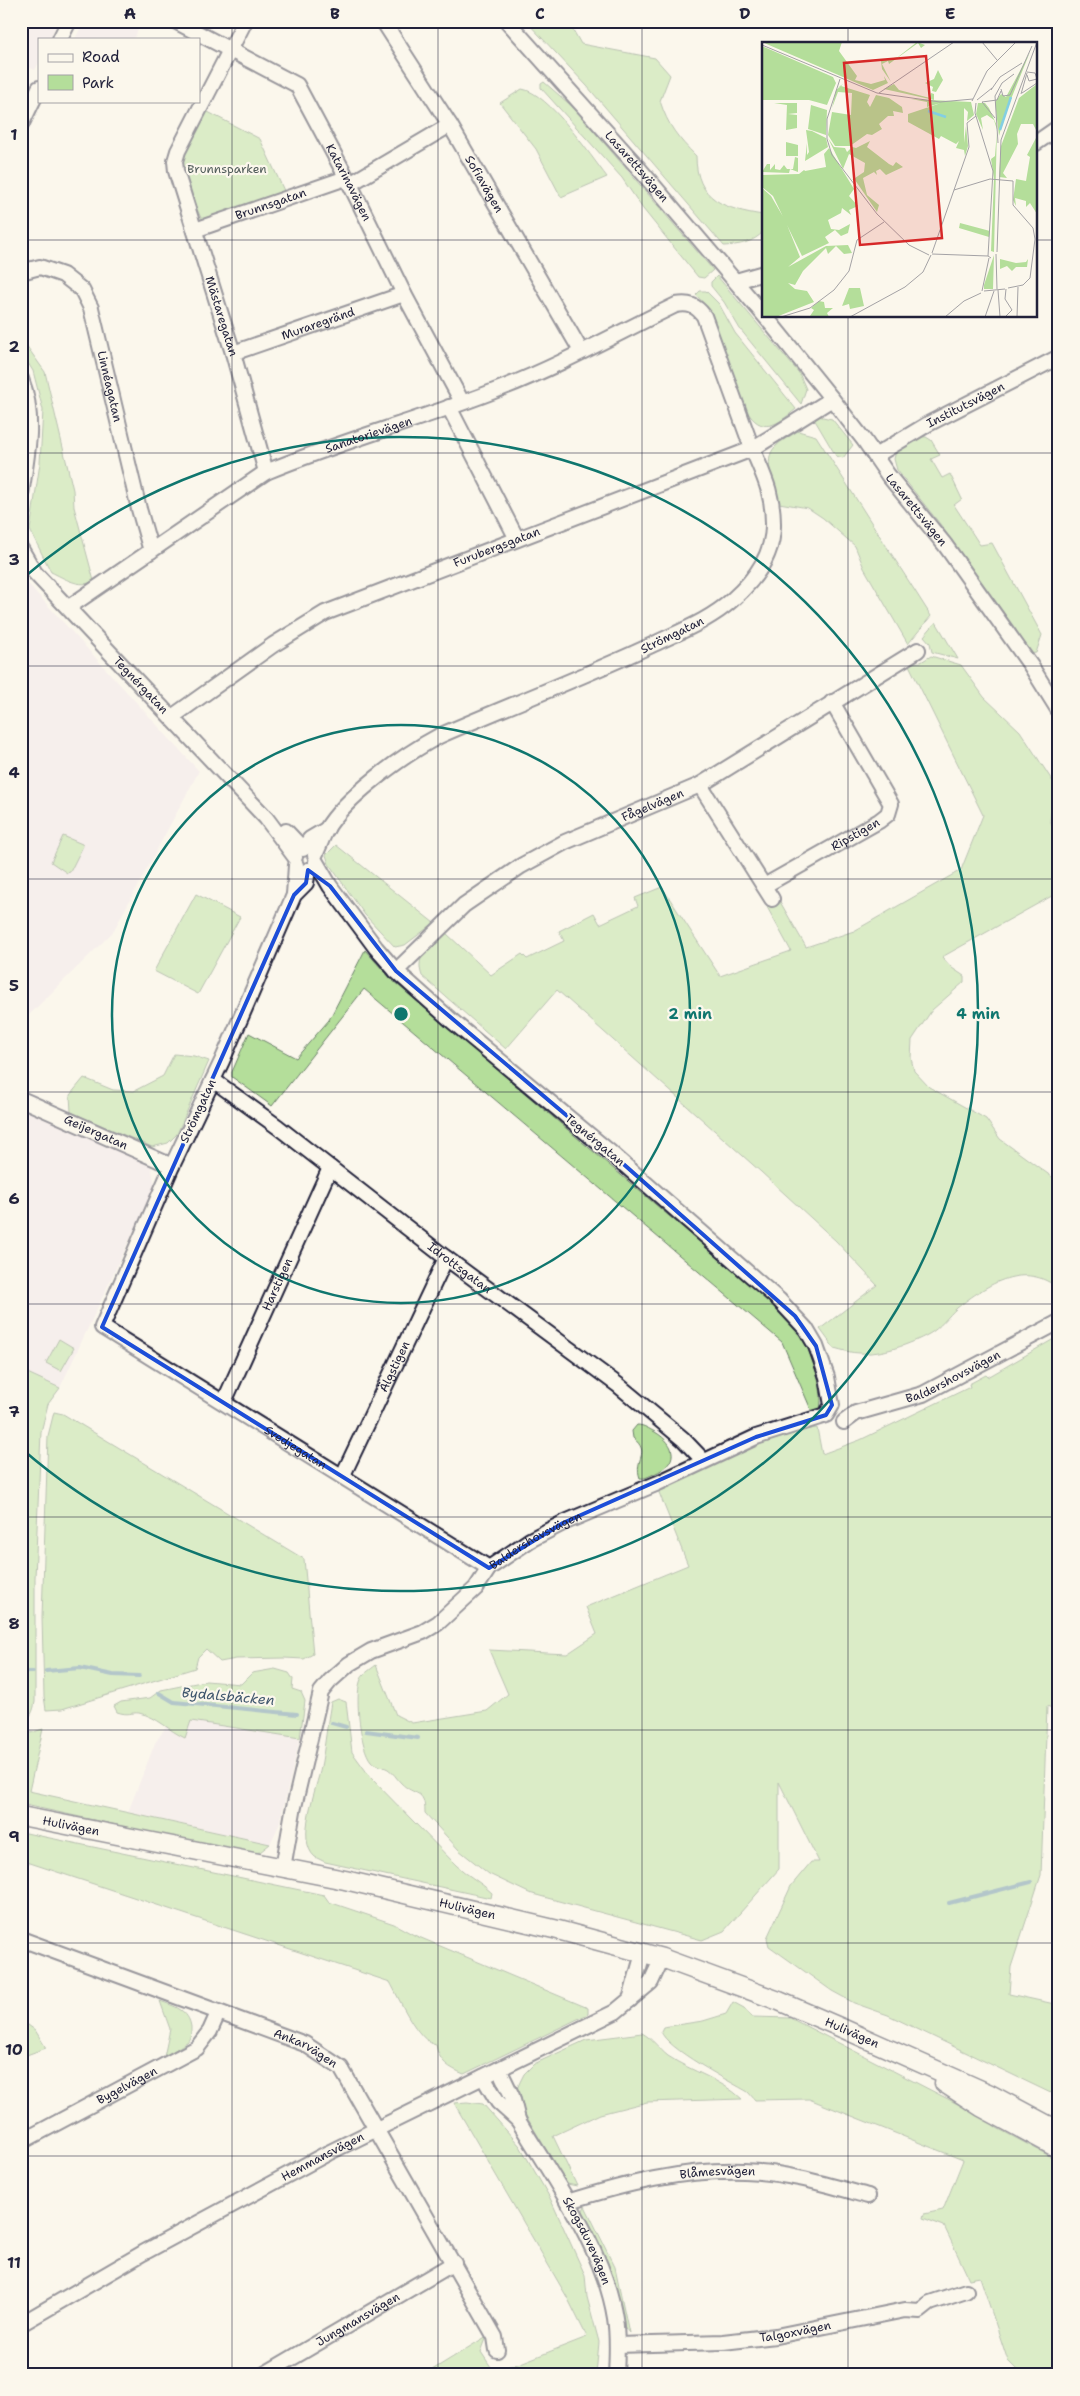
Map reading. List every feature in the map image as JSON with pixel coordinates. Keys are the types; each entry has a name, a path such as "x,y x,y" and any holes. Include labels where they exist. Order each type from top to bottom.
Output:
{"main road":[{"name":"Hulivägen","path":"21,1816 283,1868 558,1930 662,1958 779,2001 988,2093 1059,2132"},
{"name":"Hulivägen","path":"899,2055 981,2107 1059,2149"}],"street":[{"path":"60,38 69,21"},
{"name":"Katarinavägen","path":"175,21 232,49 297,85 348,181 404,294 462,402"},
{"path":"232,49 246,21"},
{"name":"Sofiavägen","path":"383,21 450,125 581,351"},
{"name":"Lasarettsvägen","path":"507,21 636,165 762,314"},
{"name":"Mästaregatan","path":"232,49 178,151 175,161 176,171 233,353 266,472"},
{"path":"21,125 38,90"},
{"name":"Brunnsgatan","path":"195,230 348,181 450,125"},
{"path":"1038,142 1059,127"},
{"name":"Linnéagatan","path":"21,272 40,267 63,275 82,290 91,308 139,509 151,551"},
{"path":"736,281 762,274"},
{"name":"Muraregränd","path":"233,353 404,294"},
{"name":"Sanatorievägen","path":"69,606 266,472 300,458 449,407 537,374 676,305 688,304"},
{"name":"Strömgatan","path":"102,1327 294,895 306,883 306,860 310,839 326,830 364,790 398,760 416,748 439,736 625,657 712,615 733,600 755,577 770,548 773,523 770,493 704,316 698,308 688,304"},
{"name":"Lasarettsvägen","path":"766,318 832,399 874,456 945,545 1031,666 1059,711"},
{"name":"Institutsvägen","path":"874,456 988,392 1059,358"},
{"path":"21,379 26,392 25,413 28,443 21,494"},
{"name":"Furubergsgatan","path":"172,718 273,645 319,616 752,449 832,399"},
{"path":"449,407 517,539"},
{"name":"Tegnérgatan","path":"21,549 35,573 69,606 266,818 284,829 306,860 317,880 330,886 376,948 396,971 611,1153 779,1300 806,1329 816,1346 826,1377 832,1409"},
{"name":"Fågelvägen","path":"396,971 464,906 521,866 565,842 700,785 918,650"},
{"name":"Ripstigen","path":"764,886 879,822 888,814 891,804 832,702"},
{"path":"700,785 772,900"},
{"name":"Idrottsgatan","path":"213,1080 446,1258 618,1386 682,1439 703,1460"},
{"name":"Geijergatan","path":"21,1099 172,1166"},
{"name":"Harstigen","path":"224,1402 330,1168"},
{"name":"Älgstigen","path":"343,1475 446,1258"},
{"name":"Baldershovsvägen","path":"844,1422 856,1413 923,1394 1059,1322"},
{"name":"Svedjegatan","path":"102,1327 343,1475 489,1568"},
{"name":"Baldershovsvägen","path":"283,1868 293,1811 322,1692 330,1681 349,1664 371,1651 422,1632 438,1623 476,1588 489,1568 530,1540 563,1523 658,1483 703,1460 756,1437 826,1414 832,1409"},
{"name":"Ankarvägen","path":"21,1939 305,2044 325,2055 341,2068 454,2263 495,2338 497,2350"},
{"path":"630,2000 642,1953"},
{"name":"Hemmansvägen","path":"21,2324 143,2253 376,2128 499,2070 615,2012 651,1982 662,1958"},
{"name":"Bygelvägen","path":"21,2142 197,2048 210,2031 218,2013"},
{"name":"Skogsduvevägen","path":"499,2070 512,2096 518,2120 592,2247 608,2289 615,2318 617,2345 616,2375"},
{"name":"Skogsduvevägen","path":"483,2077 498,2102 518,2120"},
{"name":"Blåmesvägen","path":"567,2202 652,2179 694,2172 745,2171 797,2177 868,2196"},
{"name":"Jungmansvägen","path":"262,2375 454,2263"},
{"name":"Talgoxvägen","path":"617,2345 723,2342 776,2336 905,2310 920,2311 930,2303 966,2292"}],"highlighted area":[{"path":"308,870 330,886 396,971 611,1153 795,1316 816,1346 832,1405 826,1415 756,1437 563,1523 489,1568 102,1327 294,895 306,883"}],"shaded area":[{"path":"21,21 57,21 50,38 38,38 38,65 35,70 21,64"},
{"path":"84,21 142,21 134,38 76,38"},
{"path":"21,576 199,771 113,932 21,1023"},
{"path":"21,1107 151,1166 155,1185 60,1388 21,1370"},
{"path":"191,1721 300,1738 279,1825 270,1844 128,1812 155,1743 167,1725 177,1735 184,1738"}],"green space":[{"path":"526,21 568,21 581,44 655,58 670,75 660,101 663,110 674,131 696,156 697,171 701,183 715,200 736,209 762,215 762,233 746,243 724,246 587,86"},
{"path":"544,82 575,109 713,270 704,278 698,277 643,209 622,178 541,88 541,84"},
{"path":"522,89 533,93 556,113 607,177 561,197 536,149 500,103"},
{"name":"Brunnsparken","path":"206,111 260,139 286,195 206,219 201,218 181,173 182,154"},
{"path":"717,276 799,373 806,389 801,404 740,329 724,302 711,286 711,282"},
{"path":"700,291 706,291 719,304 735,333 796,409 782,420 770,425 764,425 752,418 746,410 711,311 696,295"},
{"path":"21,338 45,372 73,490 74,507 94,581 89,583 72,582 51,572 30,530 40,463 43,410 33,371 21,352"},
{"path":"818,416 832,419 853,445 843,458 836,456 813,417"},
{"path":"798,431 816,436 931,616 908,644 864,568 855,546 823,518 808,508 779,503 769,466 771,453 780,442"},
{"path":"916,436 926,437 931,440 940,455 931,459 942,478 950,474 962,499 954,505 980,545 992,543 1042,635 1036,653 1029,654 1019,634 940,524 897,470 894,459 896,451"},
{"path":"936,622 958,659 932,652 930,643 924,636"},
{"path":"931,656 961,665 984,697 1020,731 1059,791 1059,801 1052,808 1050,820 1059,842 1059,892 942,957 952,968 964,976 964,982 932,1010 912,1040 911,1058 914,1071 929,1087 986,1119 1000,1139 1059,1182 1059,1289 1033,1276 1006,1279 993,1284 969,1299 957,1308 937,1329 922,1338 886,1351 857,1353 834,1348 820,1329 877,1285 836,1241 761,1172 557,990 506,1049 422,976 420,962 425,951 446,933 491,975 522,954 527,959 564,941 559,931 594,913 600,924 638,906 635,898 662,887 720,976 791,951 767,907 779,900 806,947 854,931 961,870 983,815 908,663 921,662"},
{"path":"63,836 83,846 70,872 67,873 51,862"},
{"path":"336,845 434,923 405,945 395,947 365,915 329,864 326,855"},
{"path":"196,894 240,917 198,994 154,971"},
{"path":"365,950 392,980 776,1307 797,1331 807,1347 818,1380 821,1401 820,1409 812,1412 782,1342 364,989 272,1106 232,1077 232,1072 249,1033 296,1058 329,1020"},
{"path":"174,1054 194,1056 209,1061 177,1134 168,1143 152,1147 71,1112 70,1095 84,1078 113,1090 134,1091 163,1076"},
{"path":"1059,1336 1059,1711 1047,1706 1041,1875 1011,1967 1009,1994 1059,2005 1059,2097 888,2015 854,2003 832,1991 769,1946 767,1938 791,1886 811,1862 819,1862 779,1782 779,1869 724,1931 702,1940 529,1893 489,1874 459,1850 425,1813 425,1805 421,1796 401,1783 388,1769 371,1761 367,1755 361,1735 358,1711 359,1689 362,1677 376,1665 396,1715 412,1723 487,1711 508,1694 489,1650 567,1654 597,1634 586,1607 688,1565 658,1490 787,1432 817,1428 822,1454 860,1440 970,1387 969,1384 986,1375 988,1377"},
{"path":"59,1339 74,1348 61,1371 46,1363"},
{"path":"21,1370 60,1388 48,1404 41,1432 35,1578 35,1702 31,1714 21,1723"},
{"path":"54,1412 63,1414 304,1559 313,1654 304,1659 236,1659 220,1662 206,1649 198,1657 195,1668 62,1709 46,1710 42,1617 48,1436"},
{"path":"637,1425 646,1427 662,1437 668,1442 672,1454 668,1465 662,1470 644,1478 640,1478 638,1471 642,1452 641,1448 633,1438 632,1431"},
{"path":"275,1669 289,1673 293,1679 292,1689 301,1692 305,1701 300,1738 191,1721 185,1738 146,1715 139,1713 124,1714 117,1712 114,1706 121,1702 150,1698 161,1690 206,1681 241,1684 252,1673"},
{"path":"338,1699 346,1702 352,1752 371,1778 457,1866 492,1893 491,1898 325,1862 315,1857 309,1849 307,1827 321,1767 331,1702"},
{"path":"43,1729 29,1791 270,1844 260,1852 248,1854 21,1804 21,1736"},
{"path":"21,1832 324,1895 329,1902 394,1924 414,1935 588,2008 588,2014 464,2074 446,2064 437,2051 436,2045 429,2042 415,2028 390,1982 21,1860"},
{"path":"160,2001 184,2013 190,2021 191,2027 190,2037 187,2042 164,2057 170,2029"},
{"path":"733,2002 744,2008 752,2017 790,2018 985,2118 997,2128 1059,2161 1059,2375 1022,2375 1008,2361 980,2277 969,2279 944,2226 923,2218 924,2214 943,2210 963,2160 809,2099 755,2100 748,2092 686,2055 665,2038 661,2031 663,2027 703,2021 726,2014"},
{"path":"21,2020 35,2030 46,2048 21,2057"},
{"path":"642,2033 668,2056 725,2086 742,2099 647,2102 600,2114 553,2136 577,2186 567,2184 520,2106 517,2089 520,2082 524,2074 534,2064 586,2040"},
{"path":"454,2103 483,2104 520,2146 550,2198 585,2275 587,2297 599,2342 596,2375 424,2375 487,2336 481,2352 493,2370 518,2364 587,2337 567,2297"},
{"path":"585,2206 615,2267 629,2333 623,2325 618,2299 581,2214"}],"waterway":[{"name":"Bydalsbäcken","path":"46,1671 80,1668 113,1675 139,1676"},
{"name":"Bydalsbäcken","path":"21,1672 33,1672"},
{"name":"Bydalsbäcken","path":"159,1693 174,1702 297,1714"},
{"name":"Bydalsbäcken","path":"332,1723 346,1727"},
{"name":"Bydalsbäcken","path":"366,1731 418,1738"},
{"path":"949,1903 1031,1882"}]}
